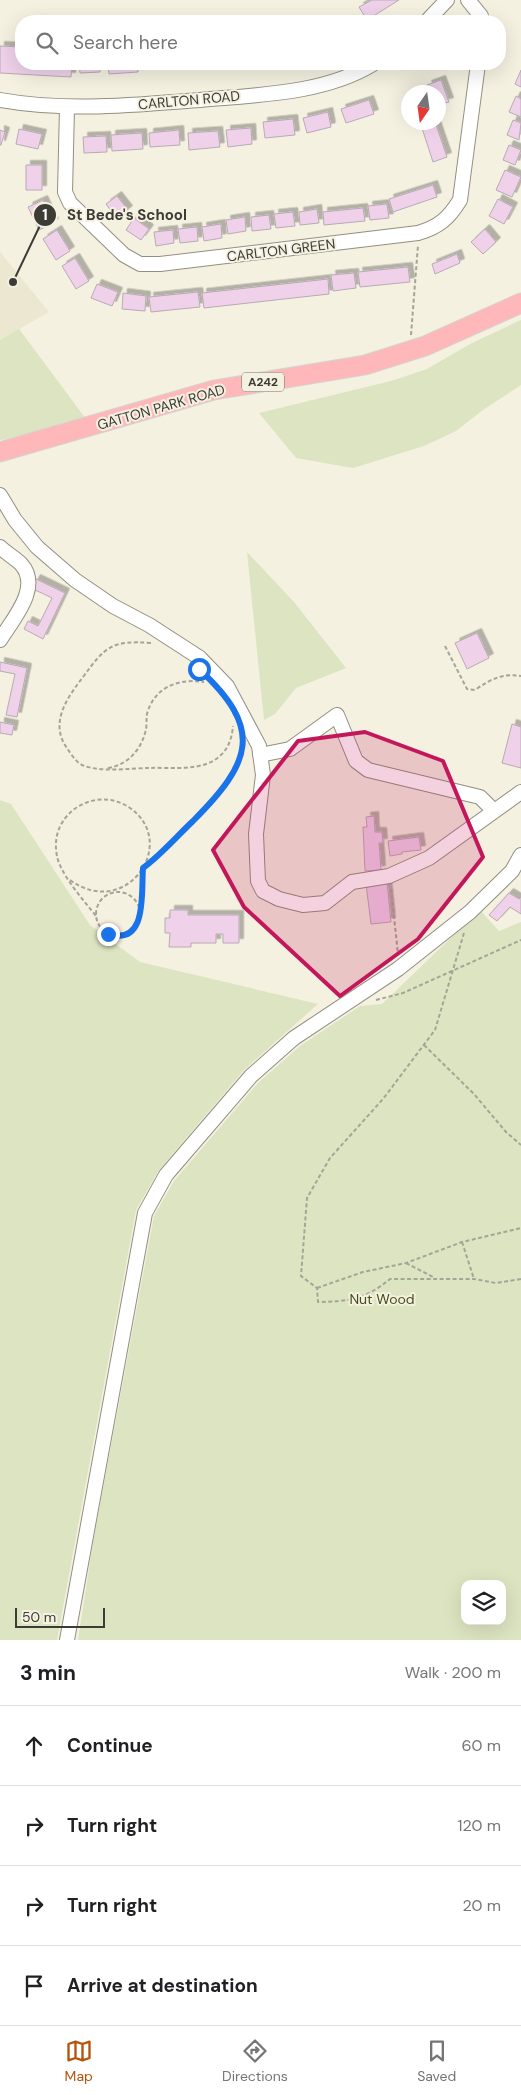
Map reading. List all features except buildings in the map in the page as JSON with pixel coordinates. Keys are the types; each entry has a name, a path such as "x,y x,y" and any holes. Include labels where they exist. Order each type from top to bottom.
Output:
{"main road":[{"name":"GATTON PARK ROAD","path":"0,452 214,390 365,365 410,351 521,303"}],"street":[{"path":"433,15 448,0"},
{"path":"468,0 480,15"},
{"name":"CARLTON ROAD","path":"0,100 67,108 113,107 282,92 327,82 358,70"},
{"name":"CARLTON GREEN","path":"67,108 65,192 70,203 124,255 140,264 160,264 418,233 433,228 449,218 460,200 477,70"},
{"path":"0,494 15,520 37,548 75,580 112,606 149,625 200,658 227,686 246,718 259,746 263,775 256,834 258,881 263,891 279,899 303,905 324,904 352,882 389,876 430,858 521,792"},
{"path":"0,547 20,563 29,578 27,595 0,640"},
{"path":"260,755 290,749 337,715 356,761 368,770 480,797 494,811"},
{"path":"67,1640 145,1213 166,1175 251,1076 294,1038 398,968 470,912 512,871 521,855"}],"path":[{"path":"410,351 418,233"},
{"path":"158,643 128,642 114,645 101,653 68,698 61,713 58,725 63,743 73,757 80,764 108,768 193,767 208,763 220,756 232,739 233,724"},
{"path":"445,646 467,689 475,690 490,680 506,674 521,676"},
{"path":"108,768 119,766 135,753 142,742 147,714 158,693 179,681 192,680 209,684"},
{"path":"96,916 62,870 57,858 57,832 63,820 71,811 82,804 108,799 132,809 140,819 149,843 148,856 143,868 139,922 130,933 123,936 108,934 98,924 96,910 102,898 135,879 143,868 204,810 230,778 240,759 242,738"},
{"path":"389,876 397,928 398,968"},
{"path":"70,880 90,891 120,891 132,896 140,907"},
{"path":"470,912 435,1030 383,1099 330,1158 307,1198 301,1276 317,1288 318,1302 351,1301 379,1288 390,1279 474,1279 496,1283 521,1279"},
{"path":"368,1002 402,993 521,940"},
{"path":"424,1045 474,1094 506,1132 521,1145"},
{"path":"317,1288 363,1272 406,1263 462,1242 521,1228"},
{"path":"462,1242 474,1279"},
{"path":"406,1263 438,1279"}],"highlighted area":[{"path":"365,732 443,761 483,857 418,939 340,996 244,907 213,850 298,741"}],"shaded area":[{"path":"0,252 49,312 0,340"}],"green space":[{"path":"521,320 521,385 483,410 456,431 424,446 353,468 296,458 259,413 391,381 427,369 470,344"},
{"path":"19,329 92,427 0,440 0,340"},
{"path":"247,552 294,602 346,668 296,688 275,714 264,720"},
{"path":"0,800 11,804 90,925 140,962 318,1004 244,1070 159,1170 136,1210 57,1640 0,1640"},
{"name":"Nut Wood","path":"480,910 499,931 521,922 521,1640 78,1640 93,1542 154,1216 174,1181 258,1083 300,1046 360,1006 382,1004"}],"place":[{"name":"St Bede's School","path":"13,282"}],"route":[{"path":"108,934 123,936 135,928 141,915 143,868 204,810 230,778 240,759 242,728 235,708 215,684 199,669"}]}
